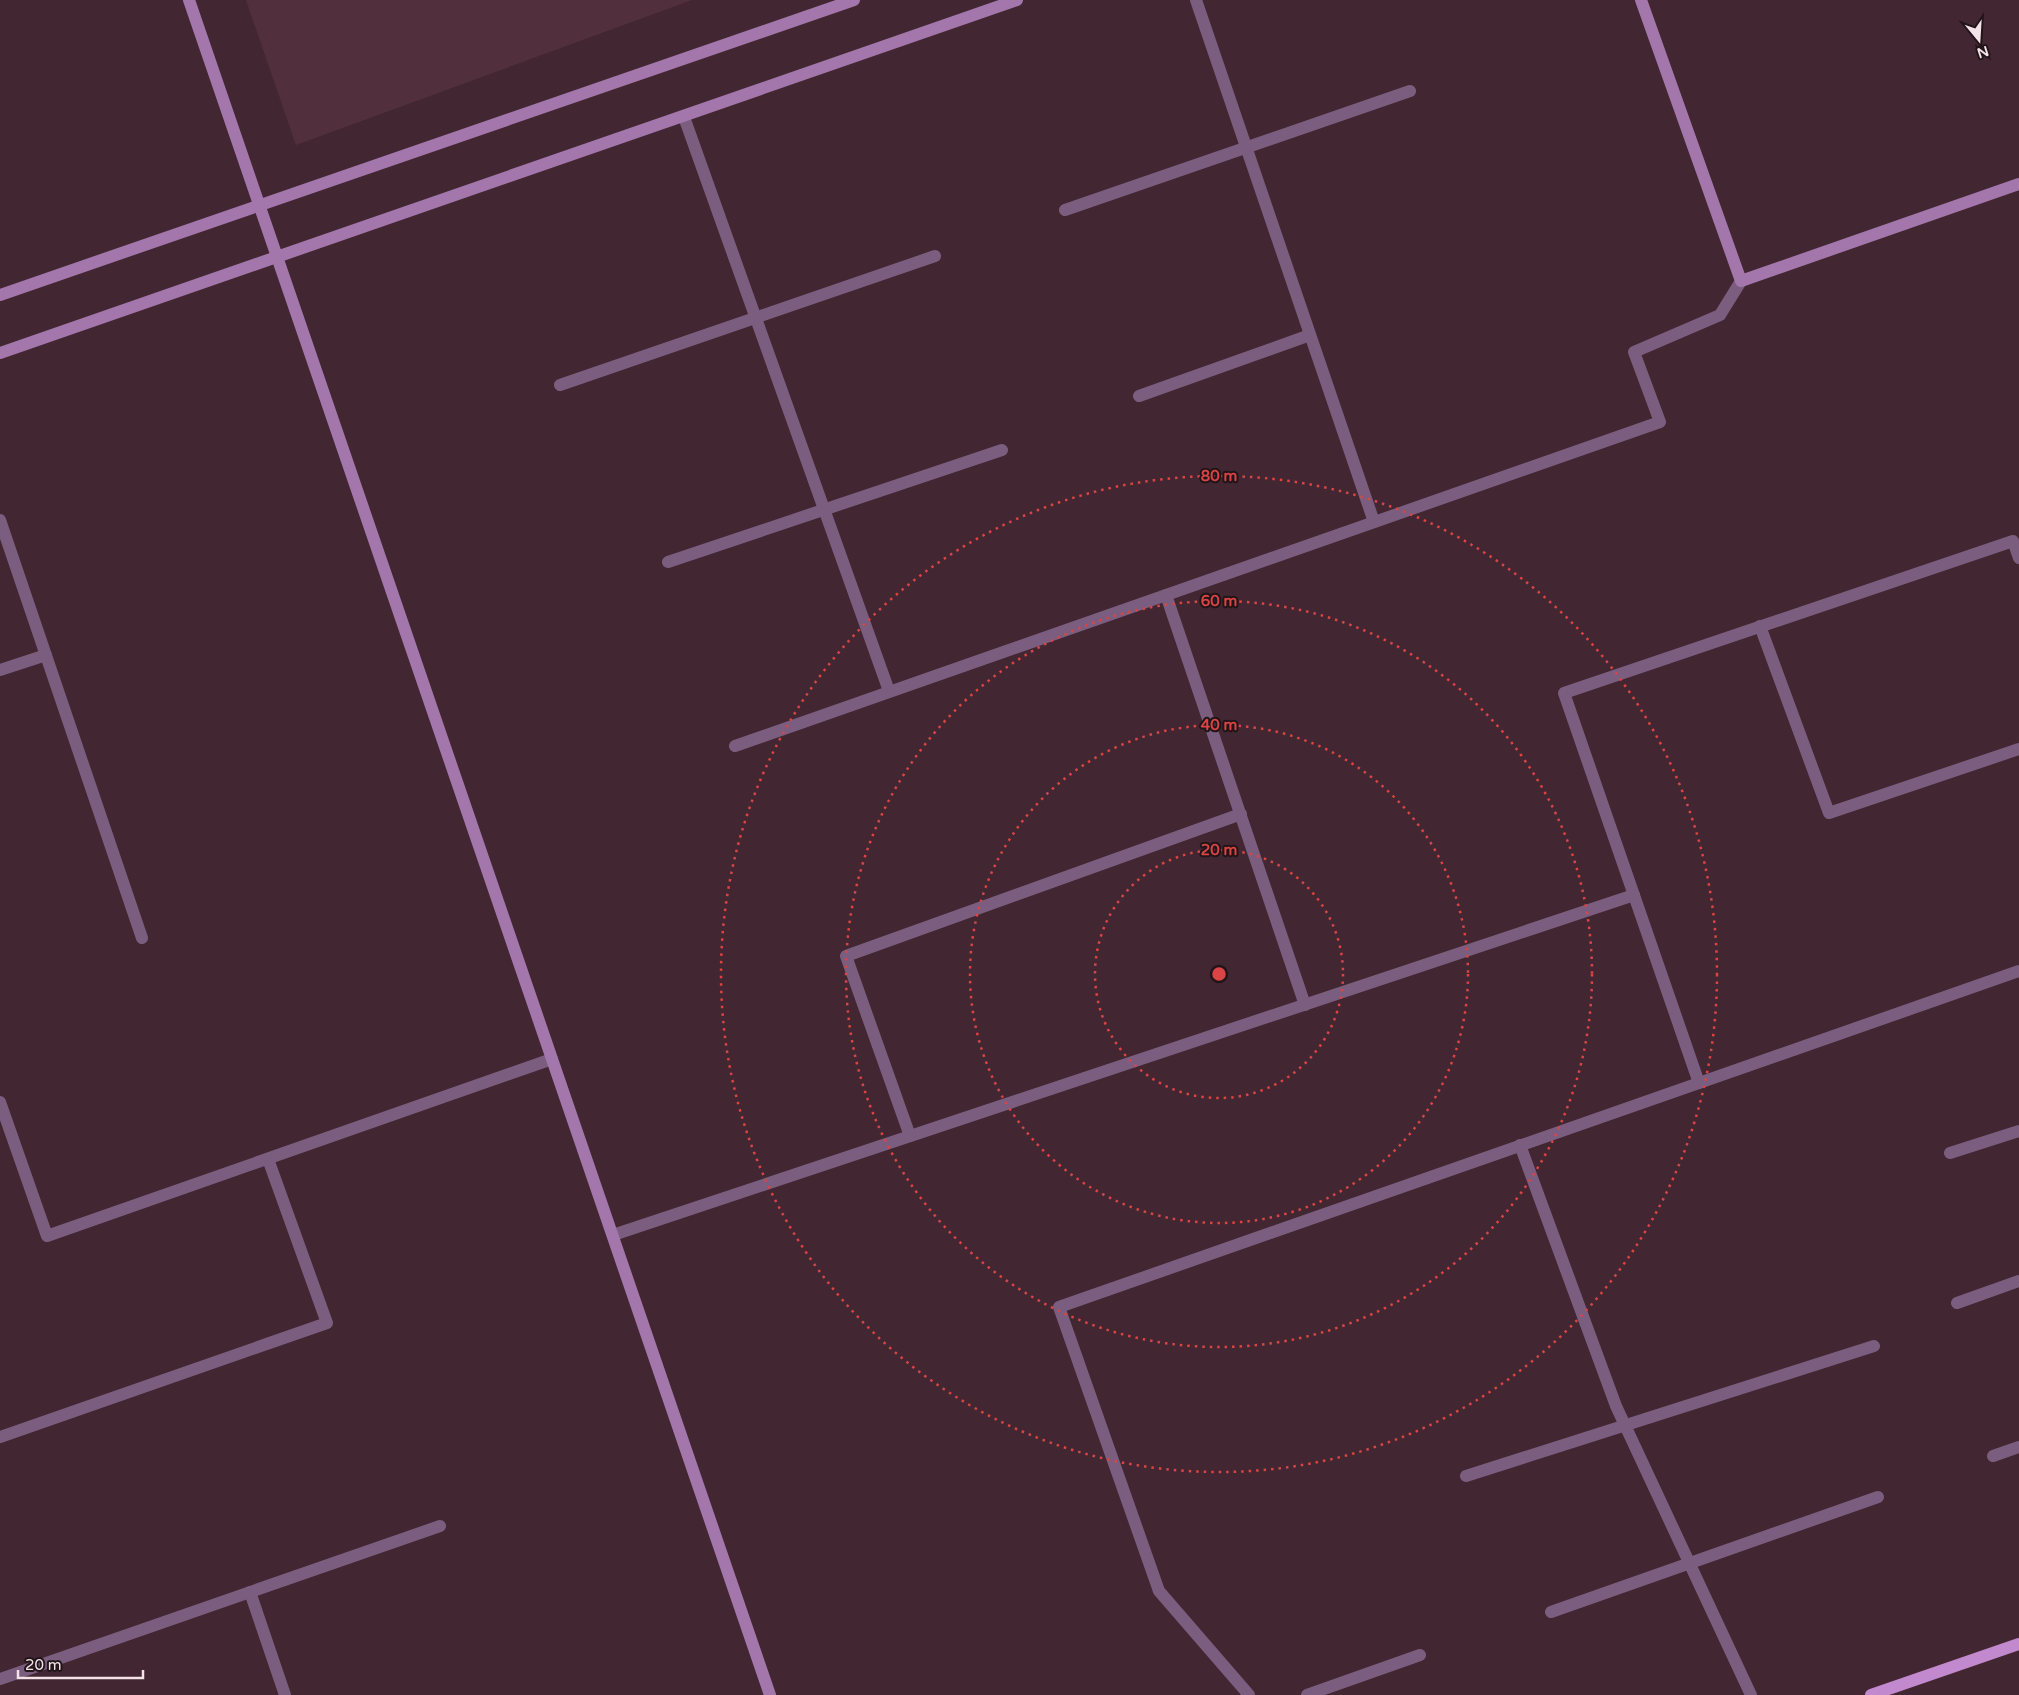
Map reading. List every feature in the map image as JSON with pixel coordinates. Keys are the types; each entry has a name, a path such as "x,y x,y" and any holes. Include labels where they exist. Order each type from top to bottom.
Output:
{"main road":[{"path":"1871,1695 2019,1644"}],"street":[{"path":"189,0 770,1695"},
{"path":"0,295 854,0"},
{"path":"0,353 1017,0"},
{"path":"1641,0 1741,281 2019,184"}],"lane":[{"path":"1196,0 1374,522"},
{"path":"1065,210 1410,90"},
{"path":"684,116 890,691"},
{"path":"560,385 935,256"},
{"path":"735,746 1660,422 1634,352 1720,315 1741,281"},
{"path":"1139,396 1310,335"},
{"path":"668,562 1002,450"},
{"path":"0,520 142,938"},
{"path":"1699,1083 1564,692 2013,541 2019,558"},
{"path":"1166,595 1306,1005"},
{"path":"1760,626 1829,813 2019,749"},
{"path":"0,670 46,655"},
{"path":"910,1136 846,956 1241,814"},
{"path":"613,1235 1634,895"},
{"path":"1249,1695 1159,1591 1059,1307 2019,971"},
{"path":"0,1102 46,1236 552,1059"},
{"path":"1950,1153 2019,1131"},
{"path":"1520,1145 1612,1397 1751,1695"},
{"path":"0,1437 327,1323 268,1159"},
{"path":"1957,1302 2019,1281"},
{"path":"1466,1476 1874,1346"},
{"path":"1993,1456 2019,1447"},
{"path":"1551,1612 1878,1498"},
{"path":"0,1679 440,1526"},
{"path":"250,1592 285,1695"},
{"path":"1307,1695 1420,1655"}],"shaded area":[{"path":"246,0 692,0 296,145"}]}
